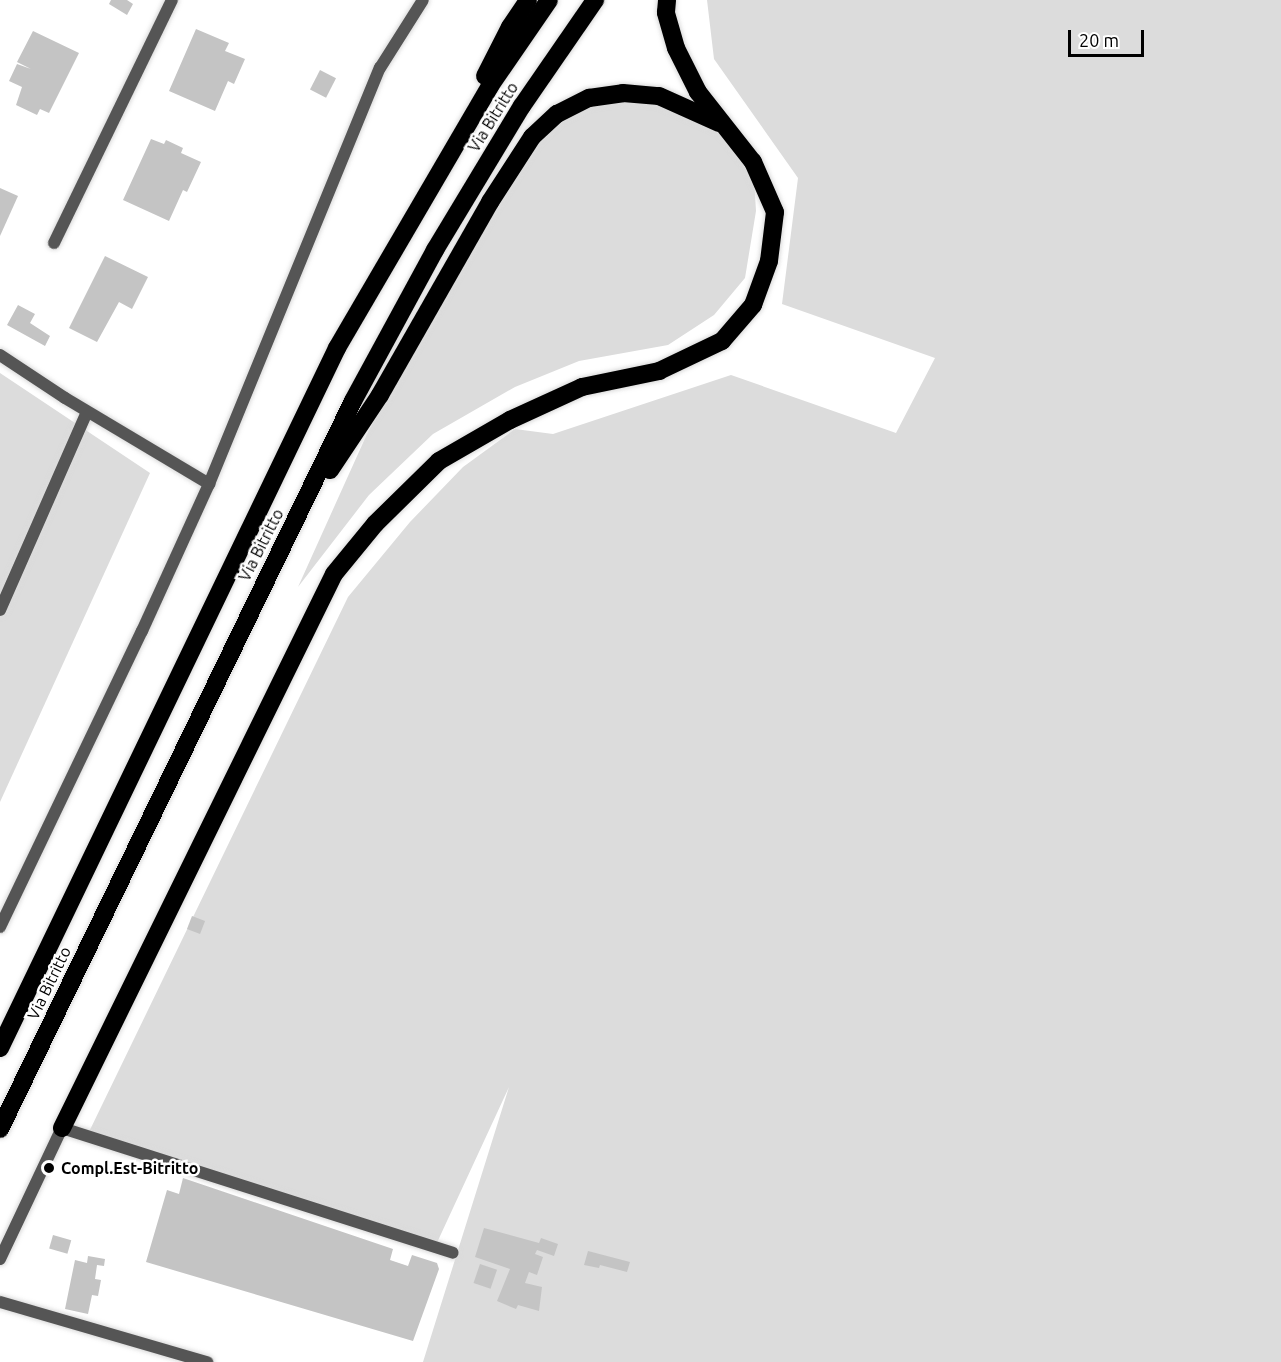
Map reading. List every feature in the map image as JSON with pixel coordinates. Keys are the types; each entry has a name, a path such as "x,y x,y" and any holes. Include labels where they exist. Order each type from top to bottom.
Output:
{"highway":[{"path":"454,146 475,96 510,27 528,0"},
{"name":"Via Bitritto","path":"0,1048 337,348 490,86 549,0"},
{"name":"Via Bitritto","path":"0,1129 353,400 435,250 522,106 595,0"},
{"path":"62,1128 334,574 375,524 439,461 510,420 582,387 659,371 722,341 753,305 769,261 775,212 753,162 698,92 676,48 666,12 667,0"},
{"path":"293,525 380,395 490,202 532,137 557,114 589,98 623,93 659,96 695,110 726,126"}],"street":[{"path":"54,243 172,0"},
{"path":"0,927 142,631 209,484 380,68 423,0"},
{"path":"0,356 87,412 209,484"},
{"path":"0,610 87,412"},
{"path":"0,1259 62,1128 453,1253"},
{"path":"0,1302 207,1362"}],"shaded area":[{"path":"707,0 1281,0 1281,1362 423,1362 509,1087 435,1247 87,1136 348,597 410,522 463,467 515,429 553,434 731,375 896,433 935,358 782,304 798,178 714,59"},
{"path":"623,93 695,110 753,162 756,211 745,278 714,315 668,345 579,361 515,387 433,434 369,495 298,587 367,434 490,202 557,114"},
{"path":"0,373 150,473 0,802"}],"building":[{"path":"111,0 127,0 133,4 127,15 109,4"},
{"path":"196,29 229,43 225,51 245,59 234,84 228,81 215,111 169,91"},
{"path":"33,31 79,53 49,113 40,109 37,115 16,105 22,87 9,81 17,64 31,69 17,62"},
{"path":"320,70 336,78 326,98 310,90"},
{"path":"151,139 164,144 166,140 183,148 181,153 201,162 187,192 183,190 169,221 123,200"},
{"path":"0,188 18,196 0,236"},
{"path":"105,256 148,277 132,309 119,302 97,342 69,328"},
{"path":"18,305 35,314 30,323 50,336 45,346 7,325"},
{"path":"192,916 205,921 200,934 187,929"},
{"path":"183,1178 393,1249 390,1260 408,1266 412,1255 437,1263 439,1269 413,1341 146,1262 167,1190 179,1194"},
{"path":"484,1228 539,1243 541,1238 558,1244 554,1256 537,1250 535,1254 543,1257 537,1275 529,1272 525,1283 542,1287 539,1311 518,1305 516,1309 497,1301 510,1269 475,1257"},
{"path":"53,1235 71,1240 67,1254 49,1248"},
{"path":"588,1251 630,1262 627,1272 600,1265 599,1268 584,1265"},
{"path":"88,1256 105,1259 104,1266 97,1265 95,1279 101,1280 98,1296 92,1295 88,1314 65,1309 75,1260 87,1263"},
{"path":"480,1264 497,1270 491,1289 473,1283"}],"place":[{"name":"Compl.Est-Bitritto","path":"49,1168"}]}
